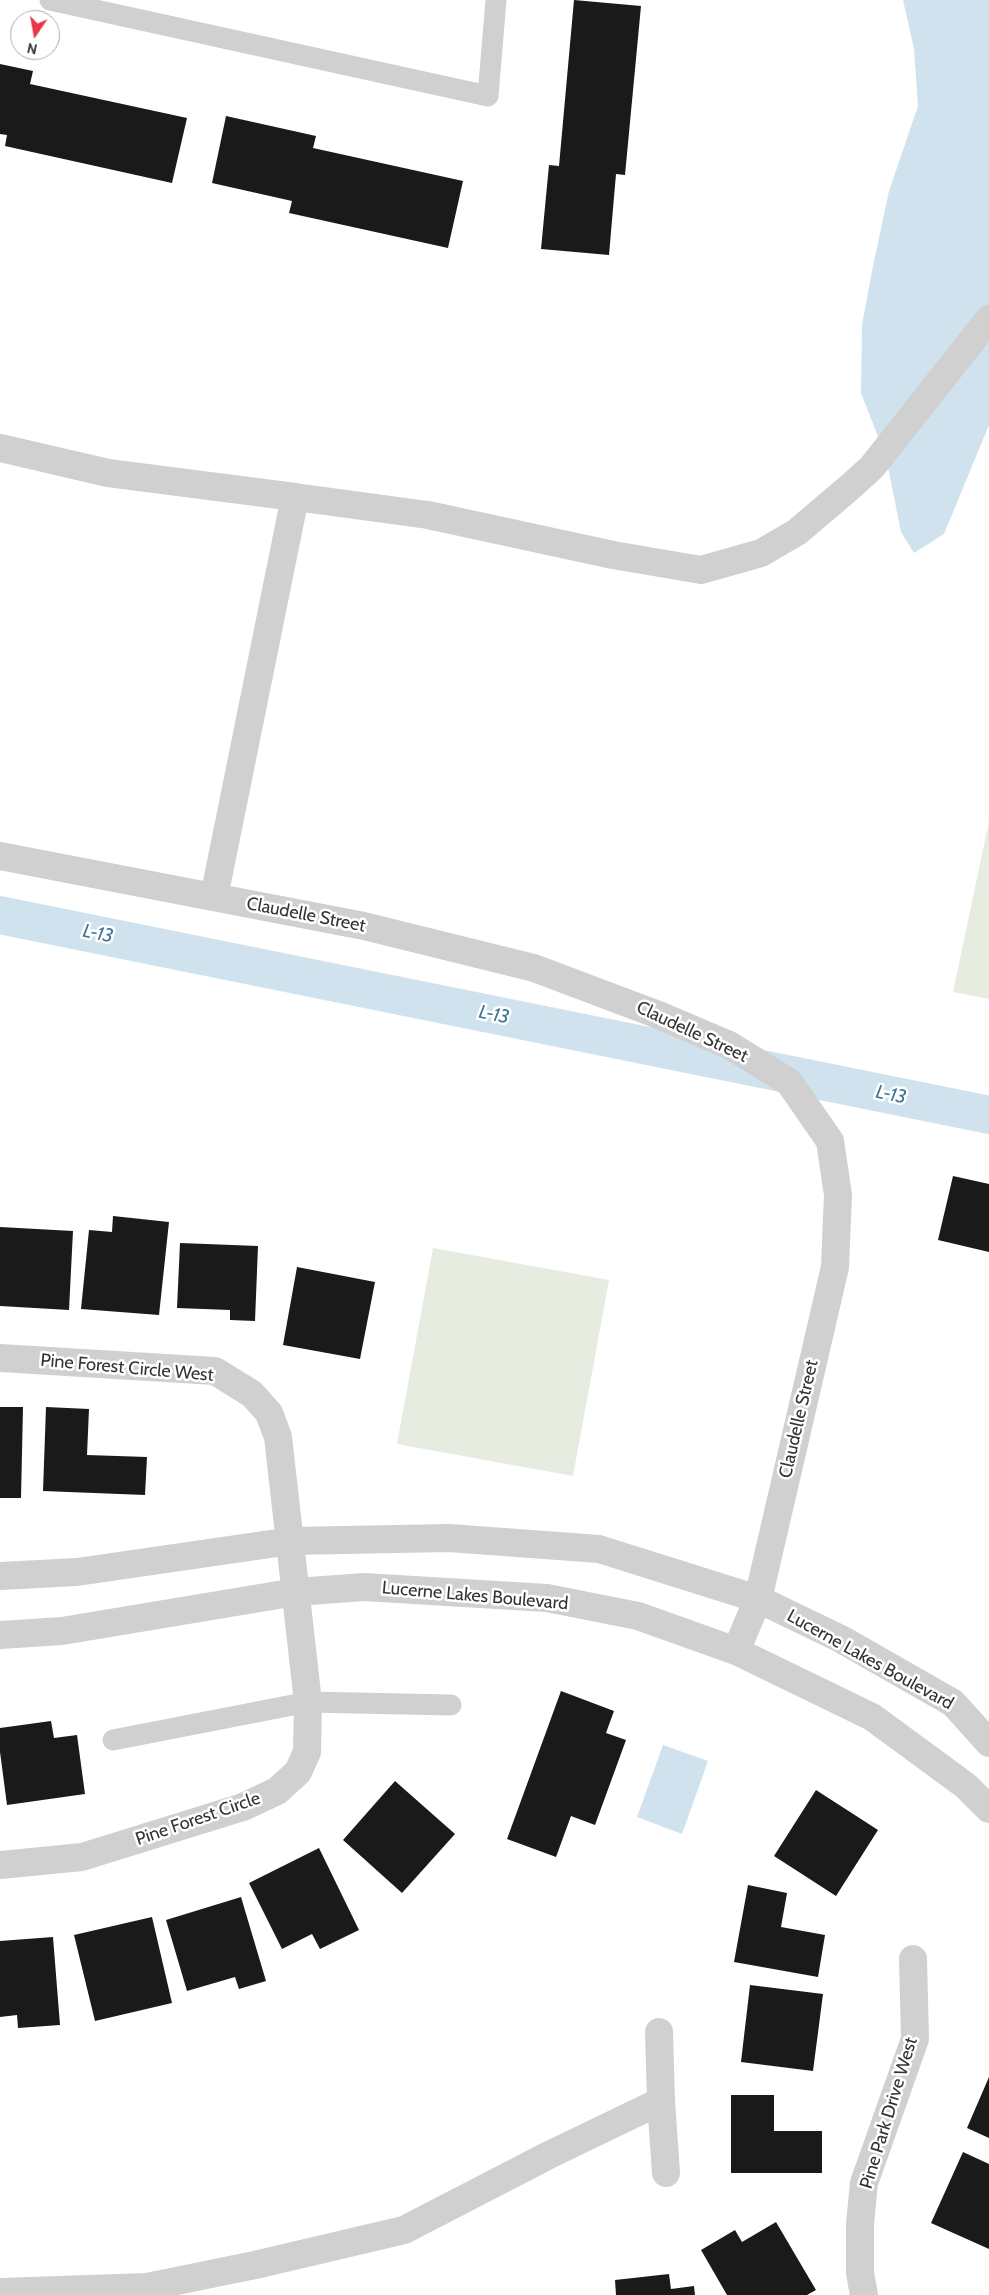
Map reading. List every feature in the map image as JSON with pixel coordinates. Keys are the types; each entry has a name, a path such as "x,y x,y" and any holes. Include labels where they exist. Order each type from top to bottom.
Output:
{"street":[{"path":"0,448 108,473 428,515 613,555 701,570 761,553 796,532 858,480 872,467 989,320"},
{"path":"214,897 295,497"},
{"name":"Claudelle Street","path":"0,856 364,926 534,968 656,1014 729,1045 788,1082 830,1141 838,1195 835,1267 758,1599 736,1652"},
{"name":"Pine Forest Circle West","path":"0,1358 215,1371 252,1394 269,1413 278,1437 296,1592"},
{"name":"Lucerne Lakes Boulevard","path":"0,1576 77,1572 290,1541 448,1538 599,1549 758,1599 841,1639 953,1703 989,1743"},
{"name":"Lucerne Lakes Boulevard","path":"0,1635 62,1631 296,1592 364,1587 547,1598 638,1616 736,1652 872,1717 966,1786 989,1809"},
{"name":"Pine Forest Circle","path":"0,1865 82,1857 243,1807 277,1791 298,1772 307,1752 308,1702 296,1592"},
{"name":"Pine Park Drive West","path":"864,2295 860,2273 860,2224 864,2183 915,2039 913,1960"},
{"path":"659,2032 666,2173"},
{"path":"0,2292 147,2287 255,2265 404,2230 549,2155 661,2101"}],"lane":[{"path":"50,0 488,96 496,0"},
{"path":"113,1740 308,1702 451,1705"}],"shaded area":[{"path":"989,821 989,999 953,992"},
{"path":"433,1248 609,1280 573,1476 397,1444"}],"water":[{"path":"903,0 989,0 989,425 944,534 914,553 901,532 886,457 861,393 862,325 872,271 889,191 918,106 914,49"},
{"path":"663,1745 708,1761 682,1834 637,1817"}],"building":[{"path":"574,0 641,6 625,175 616,174 609,255 541,249 549,165 559,166"},
{"path":"0,64 33,71 30,84 187,118 172,183 5,146 7,135 0,134"},
{"path":"226,116 316,136 313,148 463,181 448,248 289,213 292,201 212,183"},
{"path":"953,1176 989,1184 989,1252 938,1240"},
{"path":"113,1216 169,1222 159,1315 81,1309 89,1230 112,1232"},
{"path":"0,1227 73,1231 69,1310 0,1306"},
{"path":"180,1243 258,1246 255,1321 230,1320 230,1310 177,1308"},
{"path":"297,1267 375,1282 360,1359 283,1345"},
{"path":"0,1407 23,1407 21,1498 0,1498"},
{"path":"46,1407 89,1409 87,1455 147,1457 145,1495 43,1491"},
{"path":"561,1691 614,1711 606,1733 626,1740 595,1825 571,1816 556,1857 507,1839"},
{"path":"51,1721 54,1738 77,1735 85,1794 7,1805 0,1752 0,1728"},
{"path":"395,1781 455,1834 402,1893 343,1840"},
{"path":"816,1790 878,1830 836,1896 774,1856"},
{"path":"319,1848 359,1930 320,1949 312,1934 282,1949 249,1883"},
{"path":"748,1885 787,1893 781,1927 825,1935 818,1977 734,1962"},
{"path":"241,1897 266,1981 239,1989 235,1977 187,1991 166,1920"},
{"path":"152,1917 172,2003 95,2021 74,1935"},
{"path":"53,1937 60,2025 18,2028 17,2015 0,2017 0,1941"},
{"path":"750,1985 823,1994 813,2071 741,2062"},
{"path":"989,2077 989,2138 967,2128"},
{"path":"731,2095 774,2095 774,2131 822,2131 822,2173 731,2173"},
{"path":"963,2152 989,2164 989,2249 931,2223"},
{"path":"776,2222 816,2290 807,2295 727,2295 701,2250 735,2230 742,2242"},
{"path":"669,2274 671,2289 694,2286 695,2295 616,2295 615,2280"}],"waterway":[{"name":"L-13","path":"0,915 989,1115"}]}
